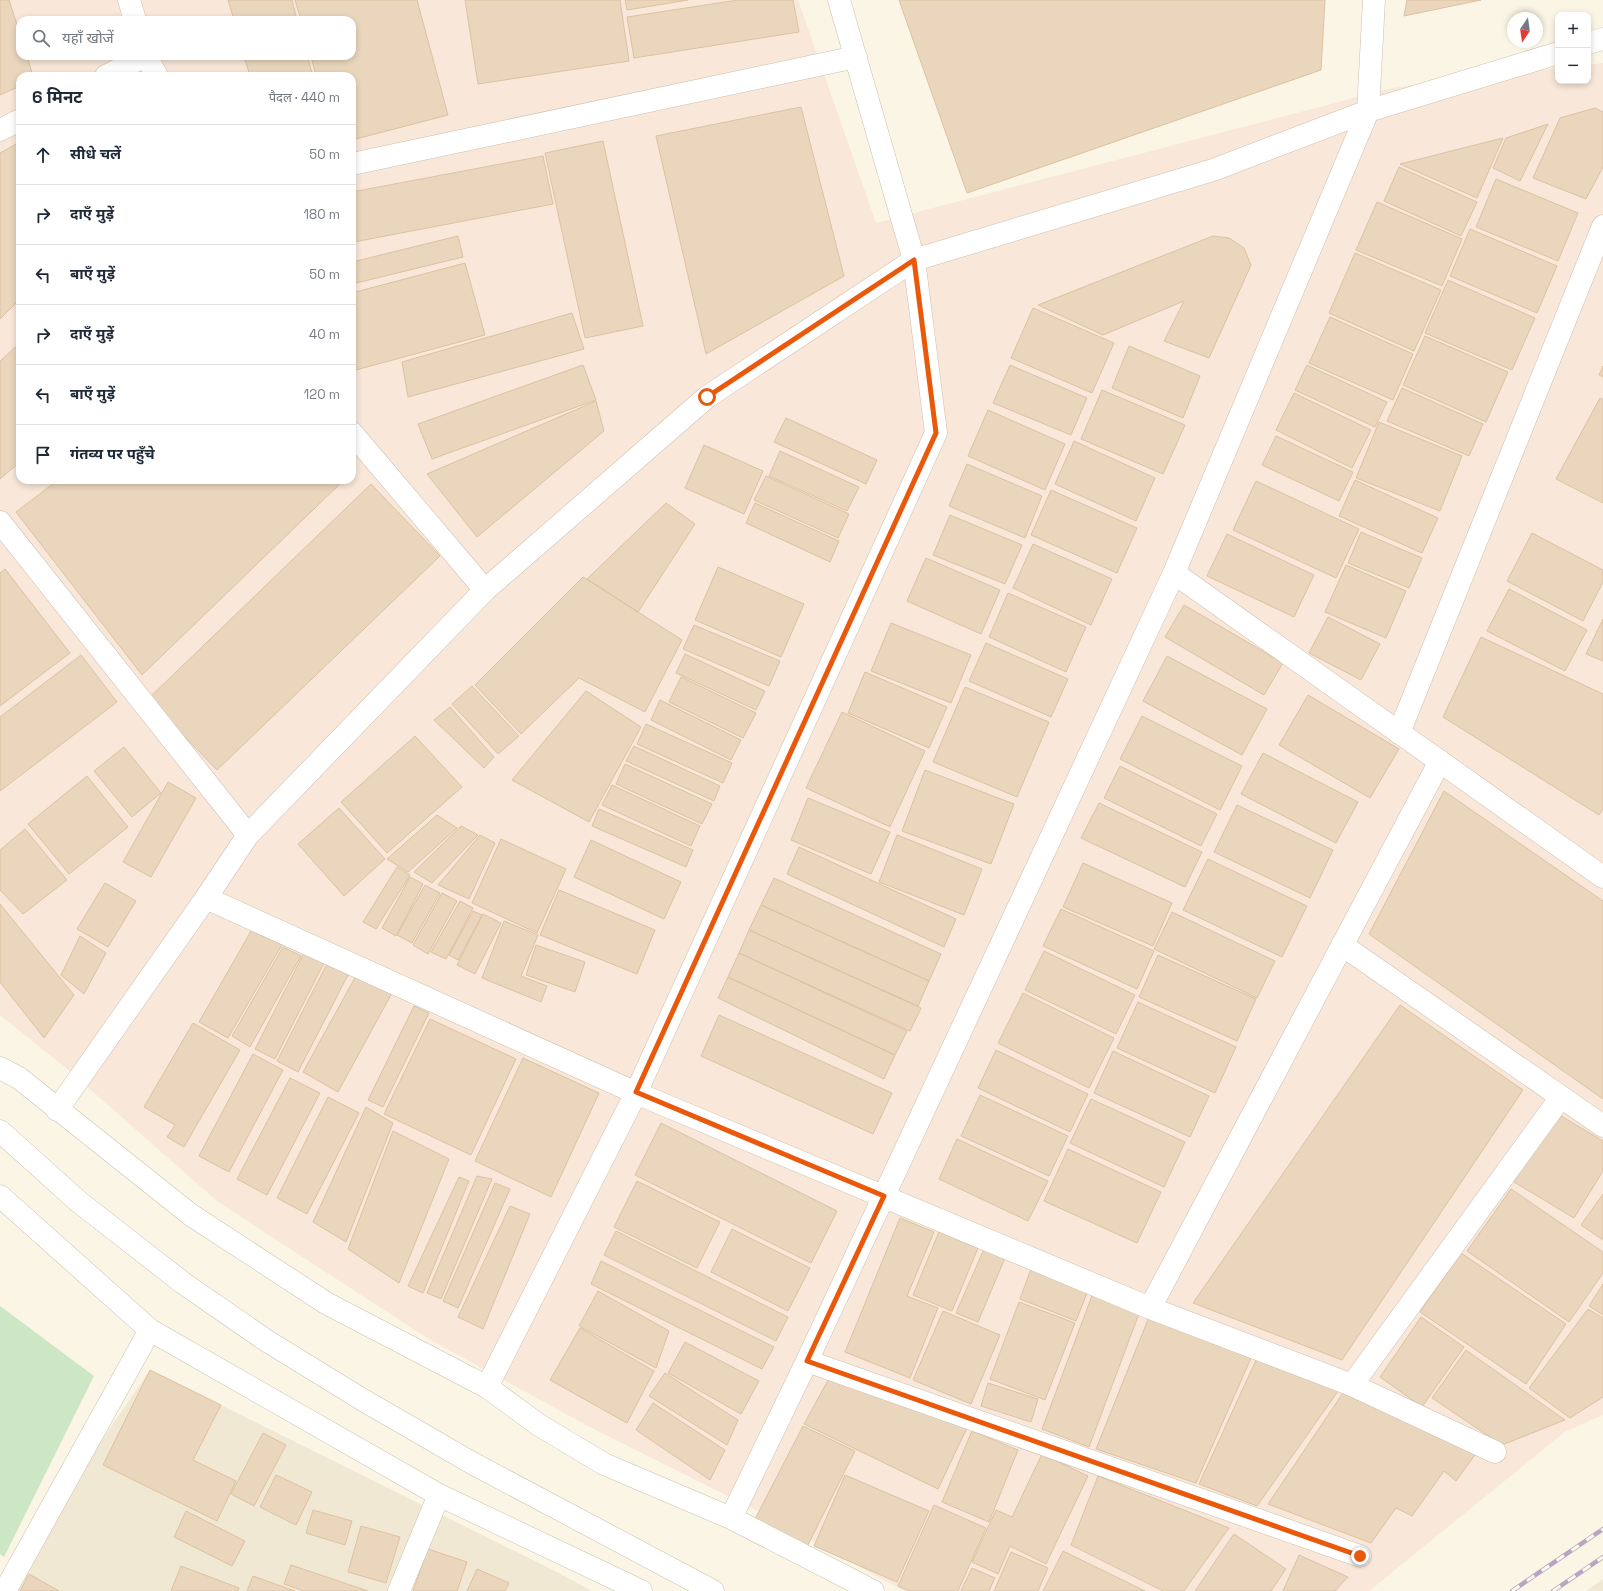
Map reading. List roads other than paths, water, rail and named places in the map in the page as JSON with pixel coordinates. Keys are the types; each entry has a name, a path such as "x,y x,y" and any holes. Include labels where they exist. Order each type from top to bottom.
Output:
{"street":[{"path":"129,0 134,16"},
{"path":"487,1387 636,1092 936,433 914,260 839,0"},
{"path":"731,1518 807,1361 1174,573 1368,111 1374,0"},
{"path":"57,1110 206,898 248,835 485,590 707,397 914,260 1213,170 1368,111 1555,53"},
{"path":"356,163 856,57"},
{"path":"114,72 137,60"},
{"path":"147,60 155,72"},
{"path":"0,130 16,122"},
{"path":"1399,733 1603,226"},
{"path":"356,438 485,590"},
{"path":"0,522 248,835"},
{"path":"1174,573 1603,877"},
{"path":"1150,1308 1440,761"},
{"path":"206,898 636,1092 1150,1308 1352,1385 1495,1452"},
{"path":"1342,945 1603,1126"},
{"path":"0,1068 19,1078 57,1110 191,1215 326,1303 487,1387 539,1425 604,1464 731,1518 873,1591"},
{"path":"1352,1385 1561,1097"},
{"path":"0,1131 79,1202 183,1283 266,1341 363,1400 472,1463 713,1591"},
{"path":"0,1196 150,1330 438,1495 641,1591"},
{"path":"5,1591 150,1330"},
{"path":"807,1361 1360,1556"},
{"path":"399,1591 438,1495"}],"railway":[{"path":"1512,1591 1603,1529"},
{"path":"1553,1591 1603,1557"}]}
